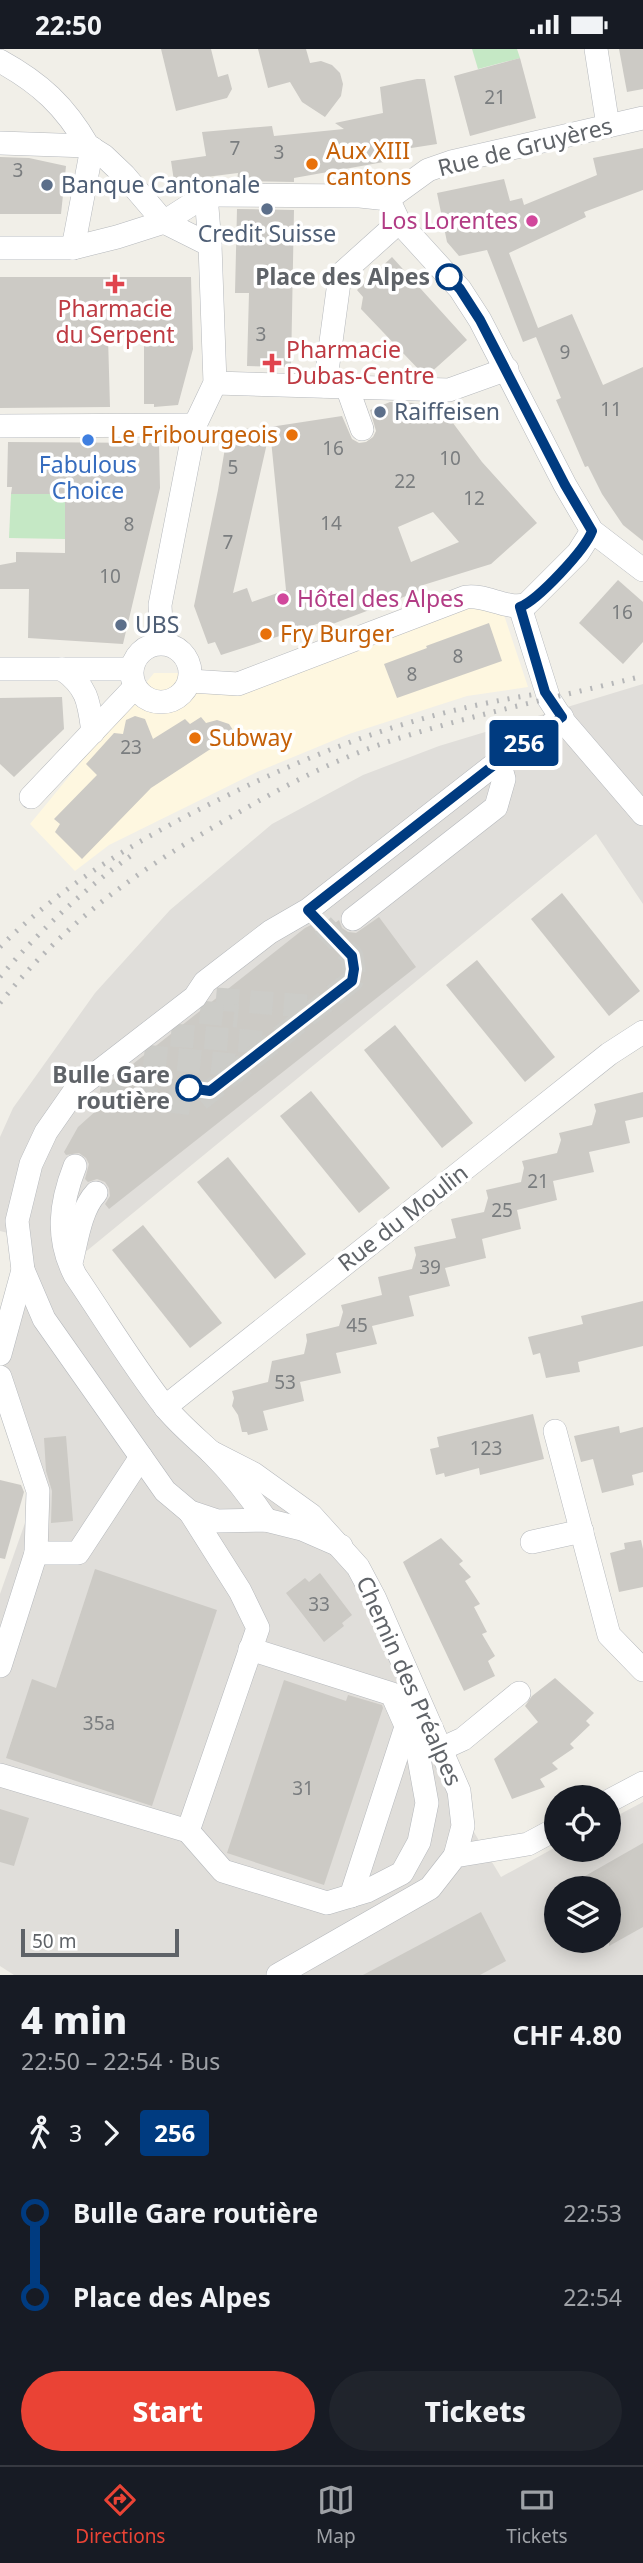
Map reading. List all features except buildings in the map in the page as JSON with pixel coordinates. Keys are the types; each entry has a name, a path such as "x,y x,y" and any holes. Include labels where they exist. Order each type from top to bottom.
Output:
{"street":[{"path":"596,49 608,126"},
{"path":"0,61 30,78 46,92 78,128 90,147 124,175 164,222 210,246"},
{"name":"Rue de Gruyères","path":"388,199 428,170 451,162 643,118"},
{"path":"0,143 90,147"},
{"path":"73,248 90,147"},
{"path":"162,643 160,604 195,425 215,383 206,195"},
{"path":"0,247 73,248 117,237 164,222 206,195 360,196 388,199 399,222 460,289 507,369 523,405 592,531 643,570"},
{"path":"362,429 336,387 340,275 399,222"},
{"path":"215,383 449,390 507,369"},
{"path":"0,426 195,425"},
{"path":"190,681 238,684 466,597 476,596 520,607 532,601 578,553 592,531"},
{"path":"520,607 545,692 562,717 643,814"},
{"path":"31,797 93,732 134,678 139,654 153,644 170,645 185,655 191,672 190,681 178,697 170,701 150,700 141,695 134,678"},
{"path":"0,669 61,669 134,678"},
{"path":"61,669 76,678 89,699 93,732"},
{"path":"188,1831 258,1627 240,1591 190,1512 165,1491 44,1319 23,1270 17,1221 31,1164 46,1132 147,1044 269,951 308,910 499,761 562,717"},
{"path":"353,919 496,807 504,779 499,761"},
{"name":"Rue du Moulin","path":"165,1407 609,1054 643,1032"},
{"path":"70,1266 60,1218 75,1166"},
{"path":"70,1266 81,1223 90,1199 96,1193"},
{"name":"Chemin des Préalpes","path":"70,1266 165,1407 187,1433 211,1453 248,1495 265,1520"},
{"path":"0,1354 23,1270"},
{"path":"0,1377 38,1491 36,1553 0,1666"},
{"path":"555,1431 609,1635 643,1671"},
{"name":"Chemin des Préalpes","path":"211,1453 266,1482 311,1515 358,1567 376,1599 459,1791 463,1814 455,1856"},
{"path":"36,1553 78,1553 141,1457"},
{"path":"190,1512 217,1521 265,1520 302,1529 341,1546"},
{"path":"533,1542 582,1531"},
{"path":"0,1775 188,1831 223,1871 327,1903 367,1891 402,1873 419,1842 427,1803 418,1753 392,1694 250,1649"},
{"path":"441,1749 463,1739 519,1693"},
{"path":"351,1896 406,1727"},
{"path":"621,1795 643,1783"},
{"path":"278,1975 430,1888 455,1856 528,1844 544,1835"}],"shaded area":[{"path":"479,587 502,609 528,687 467,696 349,734 257,772 109,845 75,871 30,824 154,673 238,673"},
{"path":"643,684 643,904 596,834 72,1263 211,1452 307,1524 375,1599 463,1814 501,1877 544,1854 544,1862 621,1862 621,1814 643,1802 643,1975 14,1975 0,1966 0,1594 38,1486 0,1381 0,1328 17,1262 12,1234 0,1231 0,1137 13,1108 95,993 170,910 272,824 363,775 439,746"}],"green space":[{"path":"472,49 517,49 520,58 478,69"},
{"path":"11,494 65,494 65,539 9,538"}],"tunnel":[{"path":"100,1092 194,1104 352,981 352,956 308,910"},
{"path":"216,999 319,1007"},
{"path":"200,1012 238,1016"},
{"path":"171,1035 273,1043"},
{"path":"144,1056 242,1066"}],"railway":[{"path":"0,1003 51,946 134,878 196,837 326,766 418,732 643,676"},
{"path":"0,947 50,902 104,864 160,830 259,780 336,748 413,721 537,694"},
{"path":"0,977 64,910 136,852"}],"bus line":[{"name":"256","path":"189,1088 210,1091 352,981 352,956 308,910 499,761 562,717 545,692 520,607 532,601 578,553 592,531 565,485 480,320 449,277"}],"place":[{"name":"Aux XIII cantons","path":"312,164"},
{"name":"Banque Cantonale","path":"47,185"},
{"name":"Credit Suisse","path":"267,209"},
{"name":"Los Lorentes","path":"532,221"},
{"name":"Place des Alpes","path":"449,277"},
{"name":"Pharmacie du Serpent","path":"115,284"},
{"name":"Pharmacie Dubas-Centre","path":"272,363"},
{"name":"Raiffeisen","path":"380,412"},
{"name":"Le Fribourgeois","path":"292,435"},
{"name":"Fabulous Choice","path":"88,440"},
{"name":"Hôtel des Alpes","path":"283,599"},
{"name":"UBS","path":"121,625"},
{"name":"Fry Burger","path":"266,634"},
{"name":"Subway","path":"195,738"},
{"name":"Bulle Gare routière","path":"189,1088"}]}
